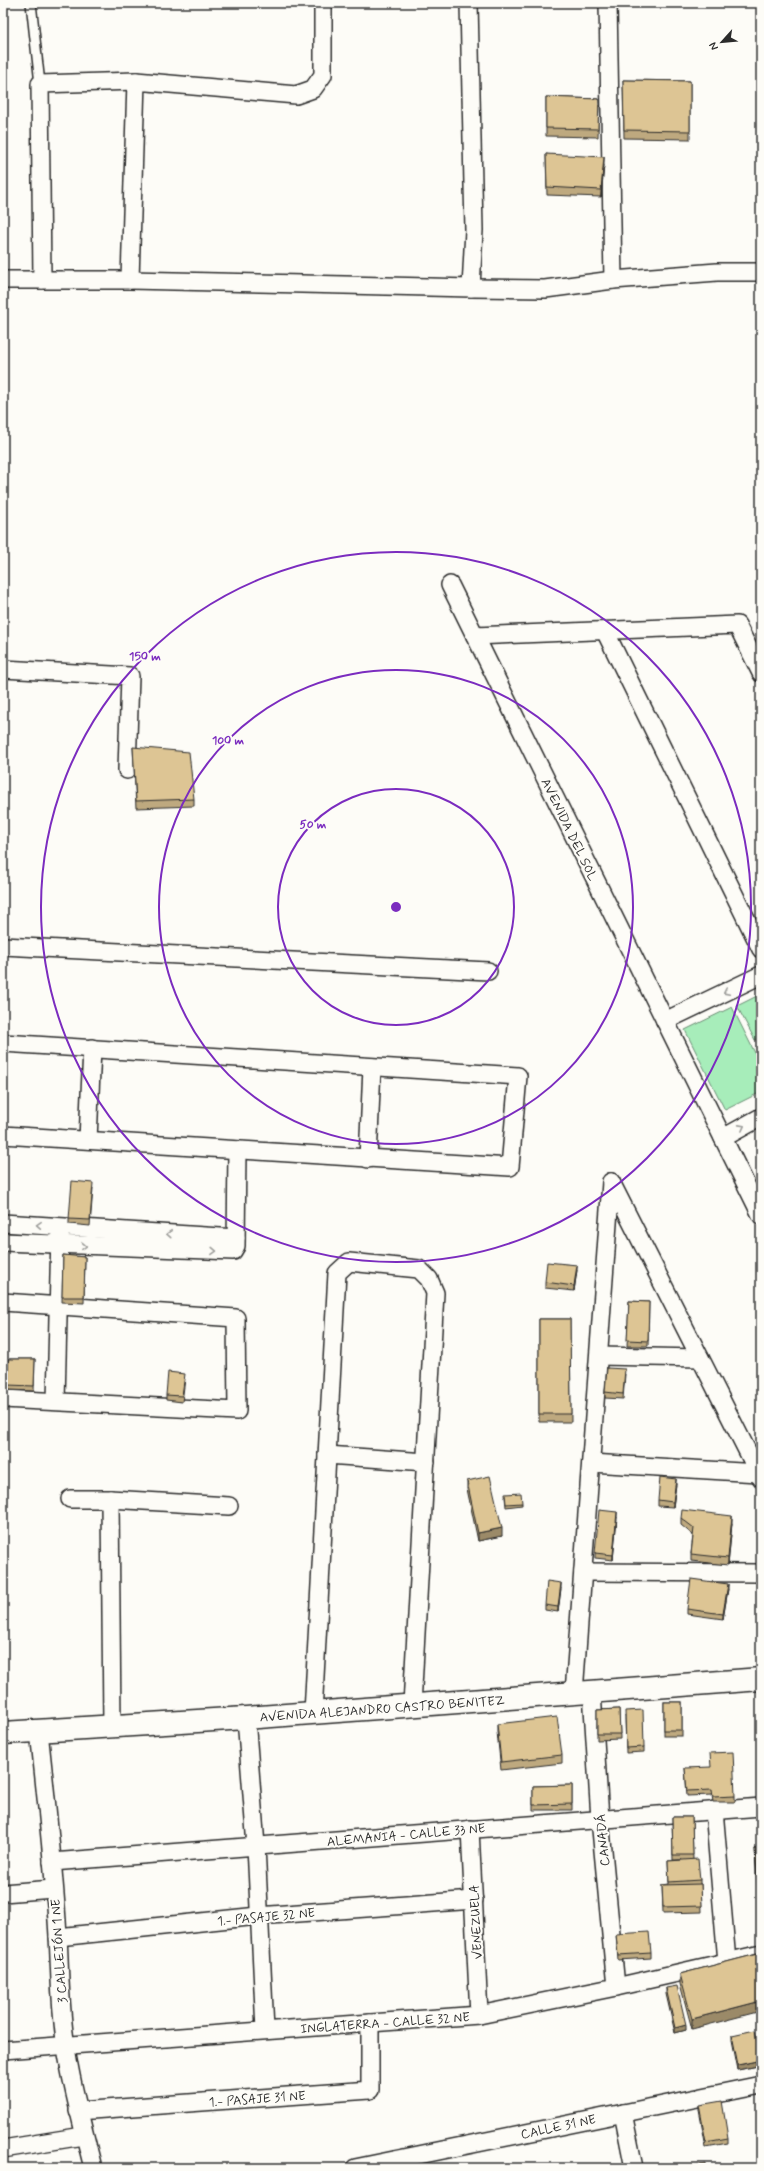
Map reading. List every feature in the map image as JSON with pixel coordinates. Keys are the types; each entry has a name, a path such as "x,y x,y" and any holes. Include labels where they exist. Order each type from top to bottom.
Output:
{"street":[{"path":"42,280 40,84 136,81 296,95 313,89 323,75 323,3"},
{"path":"469,3 474,230 471,288"},
{"path":"608,3 613,280"},
{"path":"130,280 136,81"},
{"path":"3,280 130,280 545,289 613,280 717,272 761,272"},
{"name":"AVENIDA DEL SOL","path":"450,585 761,1215"},
{"path":"475,636 737,625 761,673"},
{"path":"605,631 761,949"},
{"path":"3,669 130,676 128,770"},
{"path":"3,946 488,971"},
{"path":"665,1022 761,975"},
{"path":"3,1043 518,1076 510,1167 3,1135"},
{"path":"88,1140 92,1048"},
{"path":"368,1158 372,1067"},
{"path":"722,1138 761,1117"},
{"path":"3,1242 233,1251 236,1246 237,1150"},
{"name":"CANADÁ","path":"616,1987 600,1818 583,1693 583,1572 611,1182 700,1358"},
{"path":"3,1223 236,1238"},
{"path":"56,1401 60,1226"},
{"path":"313,1713 337,1272 349,1262 419,1269 429,1279 435,1292 412,1705"},
{"path":"3,1302 236,1318 236,1411 3,1399"},
{"path":"599,1356 700,1358 760,1475"},
{"path":"327,1455 426,1462"},
{"path":"591,1463 760,1475"},
{"path":"70,1499 110,1499 229,1506"},
{"path":"110,1499 112,1727"},
{"path":"583,1572 761,1573"},
{"name":"AVENIDA ALEJANDRO CASTRO BENITEZ","path":"3,1733 246,1718 761,1678"},
{"path":"246,1718 256,1846 258,1916 265,2030"},
{"name":"3 CALLEJÓN 1 NE","path":"39,1731 52,1862 58,1937 58,1968 66,2046 83,2136 93,2168"},
{"name":"ALEMANIA - CALLE 33 NE","path":"52,1862 600,1818 761,1807"},
{"path":"714,1810 727,1962"},
{"name":"VENEZUELA","path":"470,1829 479,2015"},
{"path":"3,1893 53,1889"},
{"name":"1.- PASAJE 32 NE","path":"58,1937 258,1916 474,1900"},
{"name":"INGLATERRA - CALLE 32 NE","path":"3,2050 479,2015 616,1987 761,1954"},
{"name":"1.- PASAJE 31 NE","path":"78,2111 370,2090 370,2023"},
{"name":"CALLE 31 NE","path":"363,2167 761,2085"},
{"path":"623,2113 634,2168"},
{"path":"3,2149 83,2136"}],"lane":[{"path":"31,3 40,84"}],"green space":[{"path":"761,994 761,1038 755,1040 737,1006"},
{"path":"732,1007 761,1065 761,1092 725,1110 685,1030"}],"building":[{"path":"623,80 690,81 690,131 624,130"},
{"path":"546,97 599,99 598,129 546,128"},
{"path":"546,154 604,157 601,190 547,187"},
{"path":"133,747 189,752 194,799 136,801"},
{"path":"72,1181 93,1183 90,1220 69,1219"},
{"path":"63,1255 85,1257 84,1297 62,1297"},
{"path":"547,1262 577,1265 574,1286 545,1282"},
{"path":"629,1301 649,1302 648,1341 627,1340"},
{"path":"539,1319 570,1319 571,1414 539,1414"},
{"path":"8,1359 35,1359 34,1386 8,1385"},
{"path":"607,1368 625,1369 623,1394 605,1392"},
{"path":"168,1372 185,1374 182,1396 166,1395"},
{"path":"490,1476 502,1528 478,1533 467,1481"},
{"path":"660,1477 676,1479 673,1502 658,1500"},
{"path":"521,1493 522,1503 506,1504 505,1494"},
{"path":"599,1510 617,1512 613,1555 595,1553"},
{"path":"682,1510 732,1516 728,1558 691,1554 694,1528 681,1518"},
{"path":"691,1579 728,1584 723,1614 687,1609"},
{"path":"547,1581 561,1583 558,1607 545,1605"},
{"path":"664,1702 682,1702 682,1730 664,1730"},
{"path":"619,1709 620,1734 597,1734 597,1710"},
{"path":"643,1710 644,1747 626,1748 625,1711"},
{"path":"557,1717 562,1755 501,1762 497,1724"},
{"path":"733,1752 735,1796 713,1797 712,1790 687,1791 685,1768 711,1767 710,1753"},
{"path":"572,1785 572,1804 533,1805 533,1786"},
{"path":"672,1817 692,1817 693,1855 673,1855"},
{"path":"761,1847 761,1885 758,1885 755,1849"},
{"path":"698,1859 700,1880 669,1882 668,1861"},
{"path":"701,1884 702,1906 663,1907 662,1885"},
{"path":"649,1932 651,1953 618,1955 616,1934"},
{"path":"761,1953 761,2001 692,2019 680,1974"},
{"path":"677,1986 686,2025 675,2028 666,1988"},
{"path":"755,2030 761,2060 738,2065 732,2035"},
{"path":"722,2101 728,2138 706,2142 699,2105"},
{"path":"761,2141 761,2168 757,2142"},
{"path":"705,2164 705,2168 688,2168 688,2167"},
{"path":"731,2165 731,2168 712,2168"}]}
